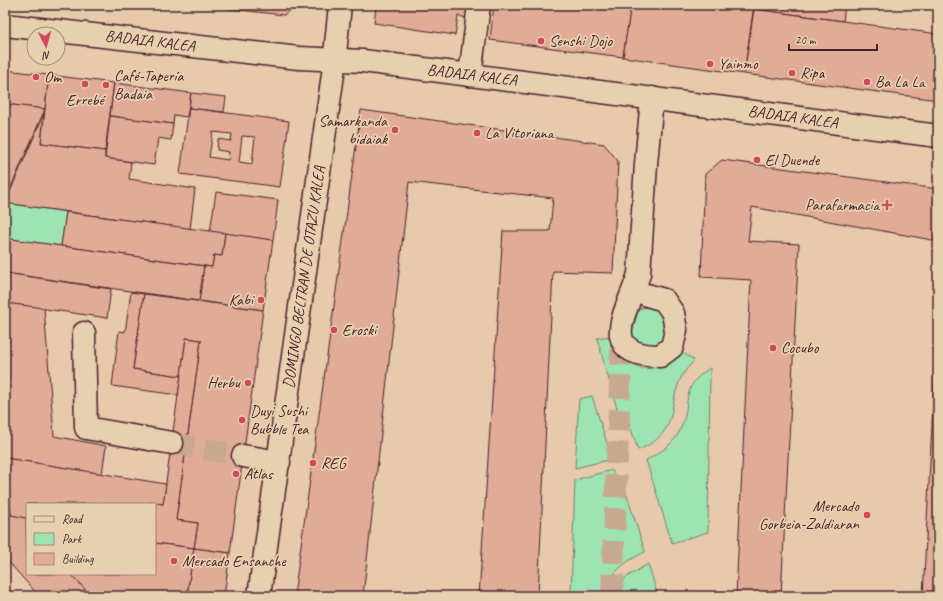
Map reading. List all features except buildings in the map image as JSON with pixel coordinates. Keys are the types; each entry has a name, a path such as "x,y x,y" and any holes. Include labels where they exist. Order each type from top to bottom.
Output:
{"street":[{"name":"DOMINGO BELTRAN DE OTAZU KALEA","path":"259,596 279,462 340,5"},
{"path":"470,75 479,5"},
{"name":"BADAIA KALEA","path":"5,25 299,58 334,59 470,75 938,136"},
{"path":"647,295 664,300 673,313 676,330 672,347 660,356 644,356 628,349 620,337 622,317 635,289 639,274 652,98"},
{"path":"84,333 86,428 172,443"},
{"path":"243,456 279,462"}],"green space":[{"path":"5,203 66,212 61,246 5,238"},
{"path":"647,307 656,308 664,313 668,337 655,348 632,340 632,315 639,309"},
{"path":"612,336 622,356 632,364 639,367 646,369 654,368 667,361 680,351 694,360 681,378 670,420 666,428 660,436 638,450 625,411 618,412 597,338"},
{"path":"710,368 708,532 672,543 646,460 666,448 674,440 684,420 690,389 700,375"},
{"path":"592,396 612,459 575,468 579,399"},
{"path":"612,470 618,484 623,483 645,552 630,560 613,575 601,596 571,596 575,480"},
{"path":"648,564 658,596 614,596 625,578"}],"tunnel":[{"path":"612,596 622,326"},
{"path":"172,443 243,456"}],"place":[{"name":"Senshi Dojo","path":"541,41"},
{"name":"Yainmo","path":"710,64"},
{"name":"Ripa","path":"792,73"},
{"name":"Om","path":"36,77"},
{"name":"Ba La La","path":"867,82"},
{"name":"Errebé","path":"85,84"},
{"name":"Café-Tapería Badaia","path":"106,85"},
{"name":"Samarkanda bidaiak","path":"395,130"},
{"name":"La Vitoriana","path":"477,133"},
{"name":"El Duende","path":"757,160"},
{"name":"Parafarmacia","path":"887,205"},
{"name":"Kabi","path":"261,300"},
{"name":"Eroski","path":"334,330"},
{"name":"Cocubo","path":"773,348"},
{"name":"Herbu","path":"248,383"},
{"name":"Duyi Sushi Bubble Tea","path":"242,420"},
{"name":"REG","path":"313,463"},
{"name":"Atlas","path":"236,474"},
{"name":"Mercado Gorbeia-Zaldiaran","path":"867,515"},
{"name":"Mercado Ensanche","path":"174,561"}]}
